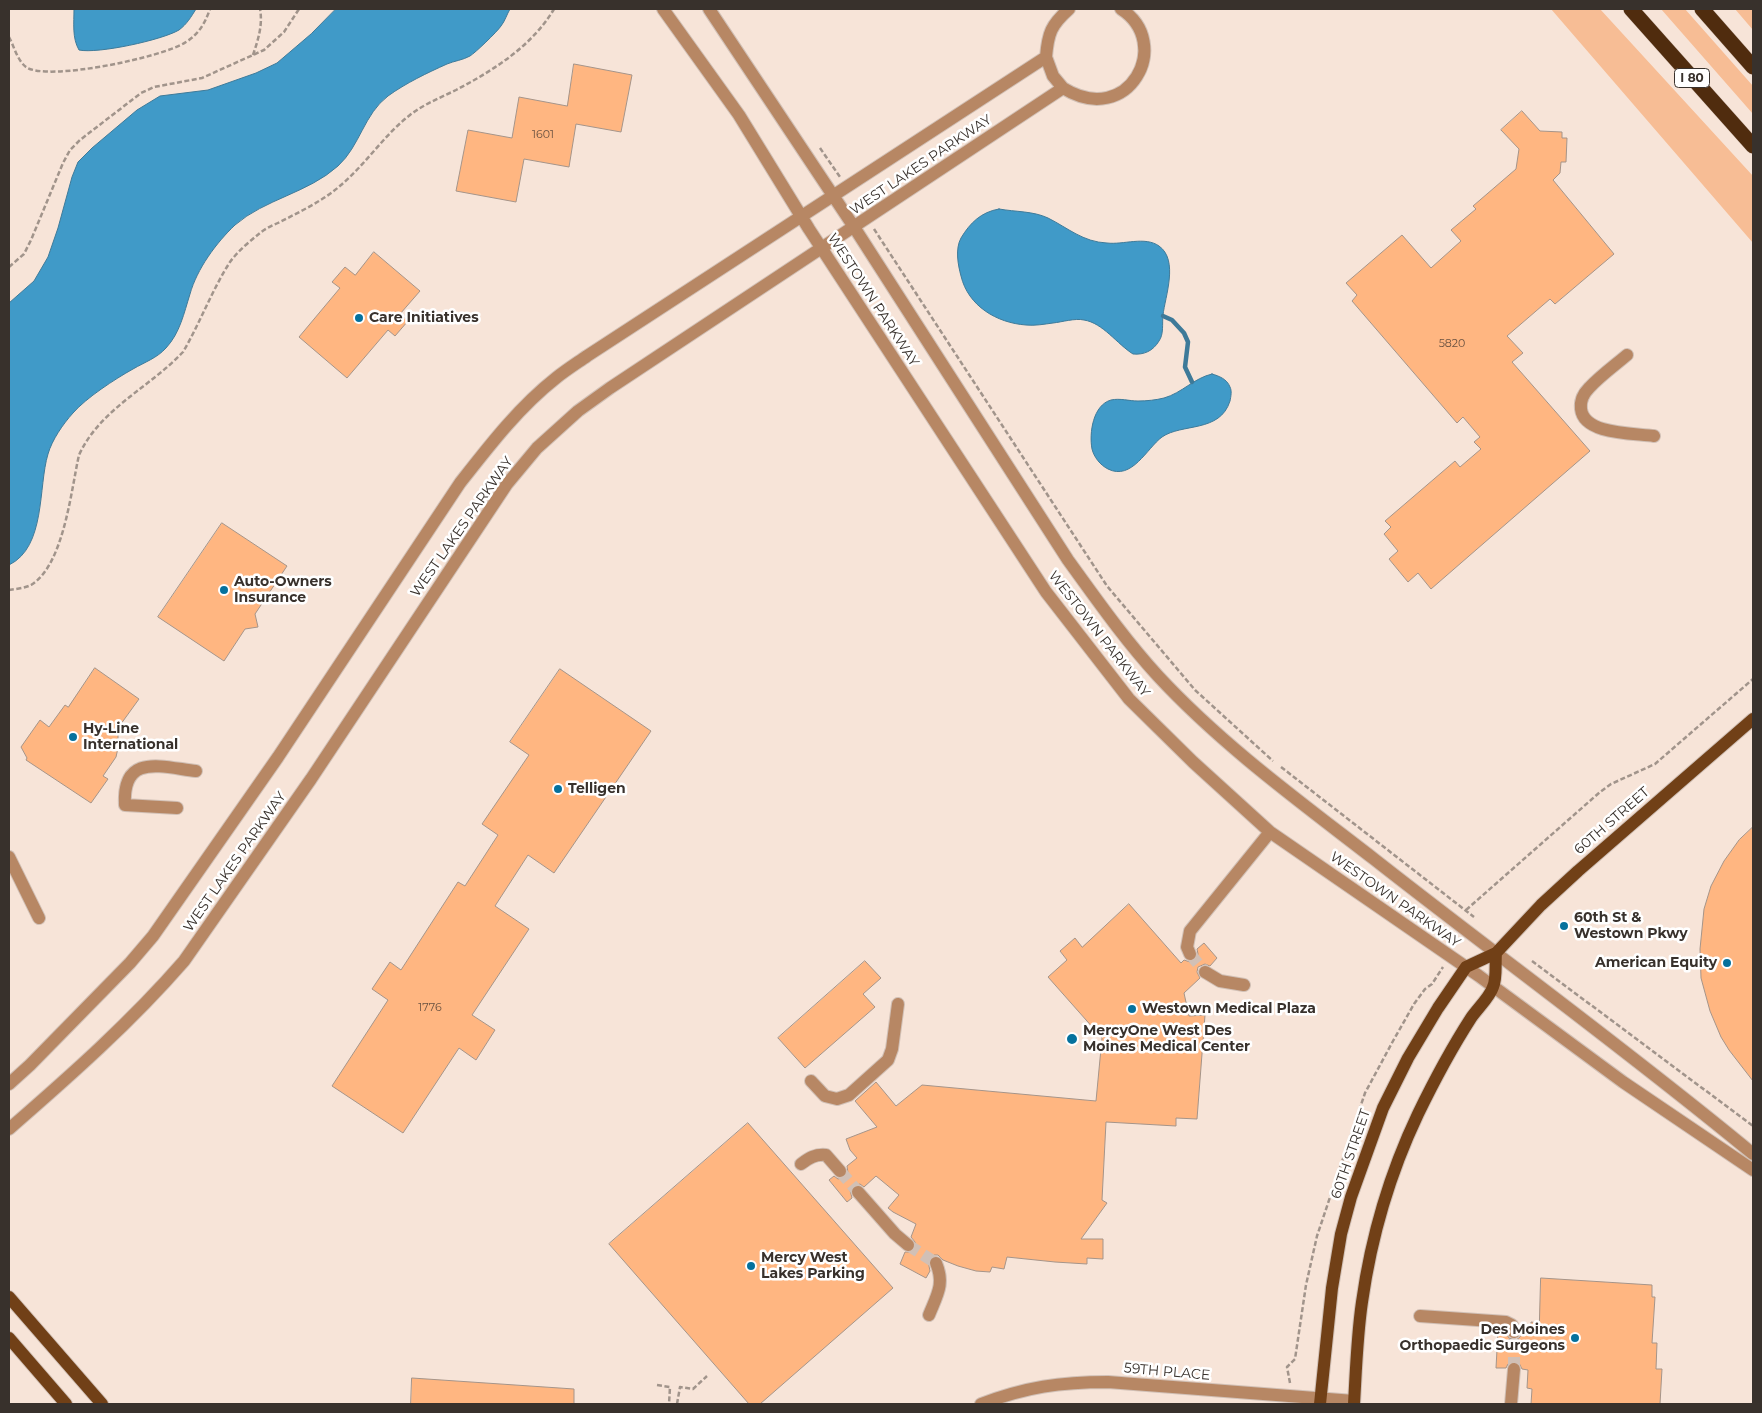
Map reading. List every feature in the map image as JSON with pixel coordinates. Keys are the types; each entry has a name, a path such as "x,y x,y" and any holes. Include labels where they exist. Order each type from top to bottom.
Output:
{"highway":[{"name":"I 80","path":"1631,9 1753,146"},
{"path":"1702,9 1753,67"}],"main road":[{"name":"60TH STREET","path":"1320,1402 1332,1288 1341,1234 1351,1197 1383,1108 1408,1058 1466,967 1496,953 1541,905 1578,871 1753,719"},
{"path":"1354,1403 1355,1363 1362,1302 1371,1252 1382,1209 1418,1115 1442,1066 1471,1018 1493,988 1496,953"},
{"path":"9,1297 102,1404"},
{"path":"9,1338 66,1404"}],"street":[{"name":"WESTOWN PARKWAY","path":"663,9 739,115 822,248 1046,592 1110,677 1129,699 1193,762 1270,832 1466,967 1623,1082 1753,1170"},
{"name":"WESTOWN PARKWAY","path":"709,9 854,227 1068,560 1104,610 1158,675 1249,762 1699,1109 1753,1154"},
{"path":"1069,9 1055,21 1047,38 1046,57 1053,76 1063,88 1089,100 1104,99 1121,92 1136,78 1144,57 1141,31 1136,22 1121,9"},
{"name":"WEST LAKES PARKWAY","path":"9,1084 130,963 153,936 278,756 460,483 491,444 521,411 555,378 587,356 1046,57"},
{"name":"WEST LAKES PARKWAY","path":"9,1129 78,1068 160,989 184,961 312,779 507,484 537,448 578,411 594,400 1063,88"},
{"path":"1627,355 1588,389 1582,397 1580,406 1582,413 1590,424 1601,430 1654,436"},
{"path":"177,808 125,805 124,792 127,780 136,770 146,765 196,771"},
{"path":"1190,954 1187,946 1190,931 1270,832"},
{"path":"9,857 40,918"},
{"path":"1205,972 1220,981 1244,986"},
{"path":"811,1081 825,1096 836,1099 849,1094 888,1060 892,1049 898,1004"},
{"path":"801,1164 819,1154 826,1155 840,1171"},
{"path":"858,1192 895,1234 908,1245"},
{"path":"929,1315 941,1284 936,1263"},
{"path":"1420,1316 1506,1322 1512,1325 1514,1332"},
{"path":"1511,1404 1514,1369"},
{"name":"59TH PLACE","path":"981,1404 1006,1394 1072,1382 1108,1382 1320,1402 1354,1403"}],"path":[{"path":"9,37 19,59 26,66 38,72 76,70 124,62 174,49 200,31 210,9"},
{"path":"253,55 260,32 262,17 260,9"},
{"path":"9,267 24,254 28,247 62,162 80,140 111,115 148,90 169,83 202,78 264,50 277,40 300,9"},
{"path":"9,590 31,585 49,567 60,541 79,456 84,445 102,421 183,352 231,261 244,246 261,232 324,198 340,186 353,175 394,129 410,115 499,65 532,37 554,9"},
{"path":"835,169 846,187"},
{"path":"867,219 1107,586 1190,683 1274,762 1466,910 1600,792 1611,784 1655,764 1753,679"},
{"path":"1540,967 1753,1126"},
{"path":"677,1404 680,1387 693,1389 707,1376"},
{"path":"657,1385 670,1387 669,1404"}],"shaded area":[{"path":"1551,9 1600,9 1753,176 1753,243"},
{"path":"1661,9 1685,9 1753,86 1753,114"},
{"path":"1735,9 1753,9 1753,30"}],"water":[{"path":"74,9 196,9 179,30 171,34 130,45 88,51 79,50 75,40"},
{"path":"336,9 510,9 499,29 470,56 417,78 395,91 380,103 367,121 352,149 338,166 313,183 247,216 228,232 214,248 197,275 178,329 166,348 155,357 93,395 73,413 58,432 48,454 35,531 29,545 21,556 9,565 9,303 34,281 48,257 78,162 137,110 160,96 208,90 256,73 277,63 311,34"},
{"path":"999,209 1030,213 1048,218 1076,234 1098,242 1147,242 1159,246 1165,252 1170,269 1161,338 1157,344 1148,352 1133,354 1104,329 1091,322 1077,319 1036,325 1015,324 995,317 985,311 970,296 965,287 958,262 958,247 961,238 972,223 981,216"},
{"path":"1212,374 1225,380 1231,390 1230,401 1225,411 1218,418 1209,423 1180,430 1162,437 1138,462 1124,471 1117,472 1108,469 1094,455 1091,443 1092,428 1096,413 1105,403 1114,399 1141,401 1164,398"}],"building":[{"path":"574,64 632,75 621,132 576,124 569,167 524,159 516,202 456,191 468,130 512,138 519,97 567,106"},
{"path":"1522,111 1540,131 1562,132 1562,138 1567,138 1566,162 1561,162 1560,173 1553,180 1614,254 1555,304 1550,299 1507,336 1523,353 1512,362 1590,451 1431,589 1418,573 1408,582 1389,559 1398,551 1384,534 1391,527 1385,521 1455,461 1460,467 1481,449 1474,442 1480,437 1463,417 1457,423 1352,301 1357,295 1346,283 1402,235 1431,268 1461,241 1451,230 1476,209 1473,206 1516,169 1519,149 1501,130"},
{"name":"Care Initiatives","path":"374,252 420,291 400,314 408,321 395,336 388,330 347,378 299,337 340,288 332,282 345,267 355,275"},
{"name":"Auto-Owners Insurance","path":"222,523 287,566 255,614 258,627 245,629 224,661 158,617"},
{"name":"Hy-Line International","path":"95,668 139,699 118,728 116,757 103,776 108,779 91,803 26,760 27,758 21,747 40,720 49,727 65,705 68,707"},
{"path":"560,669 651,731 554,873 528,855 495,906 529,929 472,1015 495,1030 476,1060 459,1048 403,1133 332,1086 388,1000 372,989 390,962 401,970 458,882 465,886 498,835 482,824 529,755 510,742"},
{"name":"American Equity","path":"1753,827 1753,1081 1721,1037 1710,1011 1701,978 1700,949 1704,909 1711,886 1724,861 1739,840"},
{"path":"1129,904 1181,963 1184,960 1190,962 1196,959 1197,949 1204,943 1217,958 1210,966 1205,964 1198,967 1197,972 1200,978 1184,993 1189,1016 1205,1015 1197,1119 1176,1118 1176,1126 1106,1122 1102,1200 1107,1203 1081,1239 1103,1239 1103,1259 1087,1258 1087,1264 1007,1257 1004,1269 992,1267 990,1272 976,1271 958,1266 943,1260 938,1255 934,1255 928,1261 930,1271 926,1278 900,1264 905,1252 911,1252 916,1247 911,1237 916,1224 888,1208 899,1195 876,1176 864,1187 860,1184 853,1186 850,1190 852,1198 847,1202 829,1180 834,1176 838,1179 845,1177 848,1173 847,1166 857,1158 850,1150 846,1139 877,1127 855,1101 876,1082 896,1106 922,1085 1096,1101 1102,1038 1048,977 1067,960 1060,951 1075,938 1082,947"},
{"path":"865,961 881,978 863,994 875,1007 805,1068 778,1038"},
{"name":"Mercy West Lakes Parking","path":"748,1123 893,1288 760,1404 749,1404 609,1244"},
{"name":"Des Moines Orthopaedic Surgeons","path":"1541,1278 1652,1285 1652,1297 1655,1297 1652,1343 1657,1343 1656,1369 1662,1369 1660,1404 1531,1404 1532,1389 1527,1388 1528,1370 1522,1369 1519,1363 1514,1361 1508,1364 1506,1368 1496,1368 1498,1331 1505,1331 1509,1338 1516,1340 1522,1332 1531,1333 1531,1322 1539,1323"},
{"path":"412,1378 574,1389 574,1404 411,1404"}],"waterway":[{"path":"1163,316 1172,320 1184,333 1188,342 1185,367 1192,382"}],"tunnel":[{"path":"1190,954 1205,972"},
{"path":"840,1171 858,1192"},
{"path":"908,1245 936,1263"},
{"path":"1514,1332 1514,1369"}],"place":[{"name":"Care Initiatives","path":"359,318"},
{"name":"Auto-Owners Insurance","path":"224,590"},
{"name":"Hy-Line International","path":"73,737"},
{"name":"Telligen","path":"558,789"},
{"name":"60th St & Westown Pkwy","path":"1564,926"},
{"name":"American Equity","path":"1727,963"},
{"name":"Westown Medical Plaza","path":"1132,1009"},
{"name":"MercyOne West Des Moines Medical Center","path":"1072,1039"},
{"name":"Mercy West Lakes Parking","path":"751,1266"},
{"name":"Des Moines Orthopaedic Surgeons","path":"1575,1338"}]}
